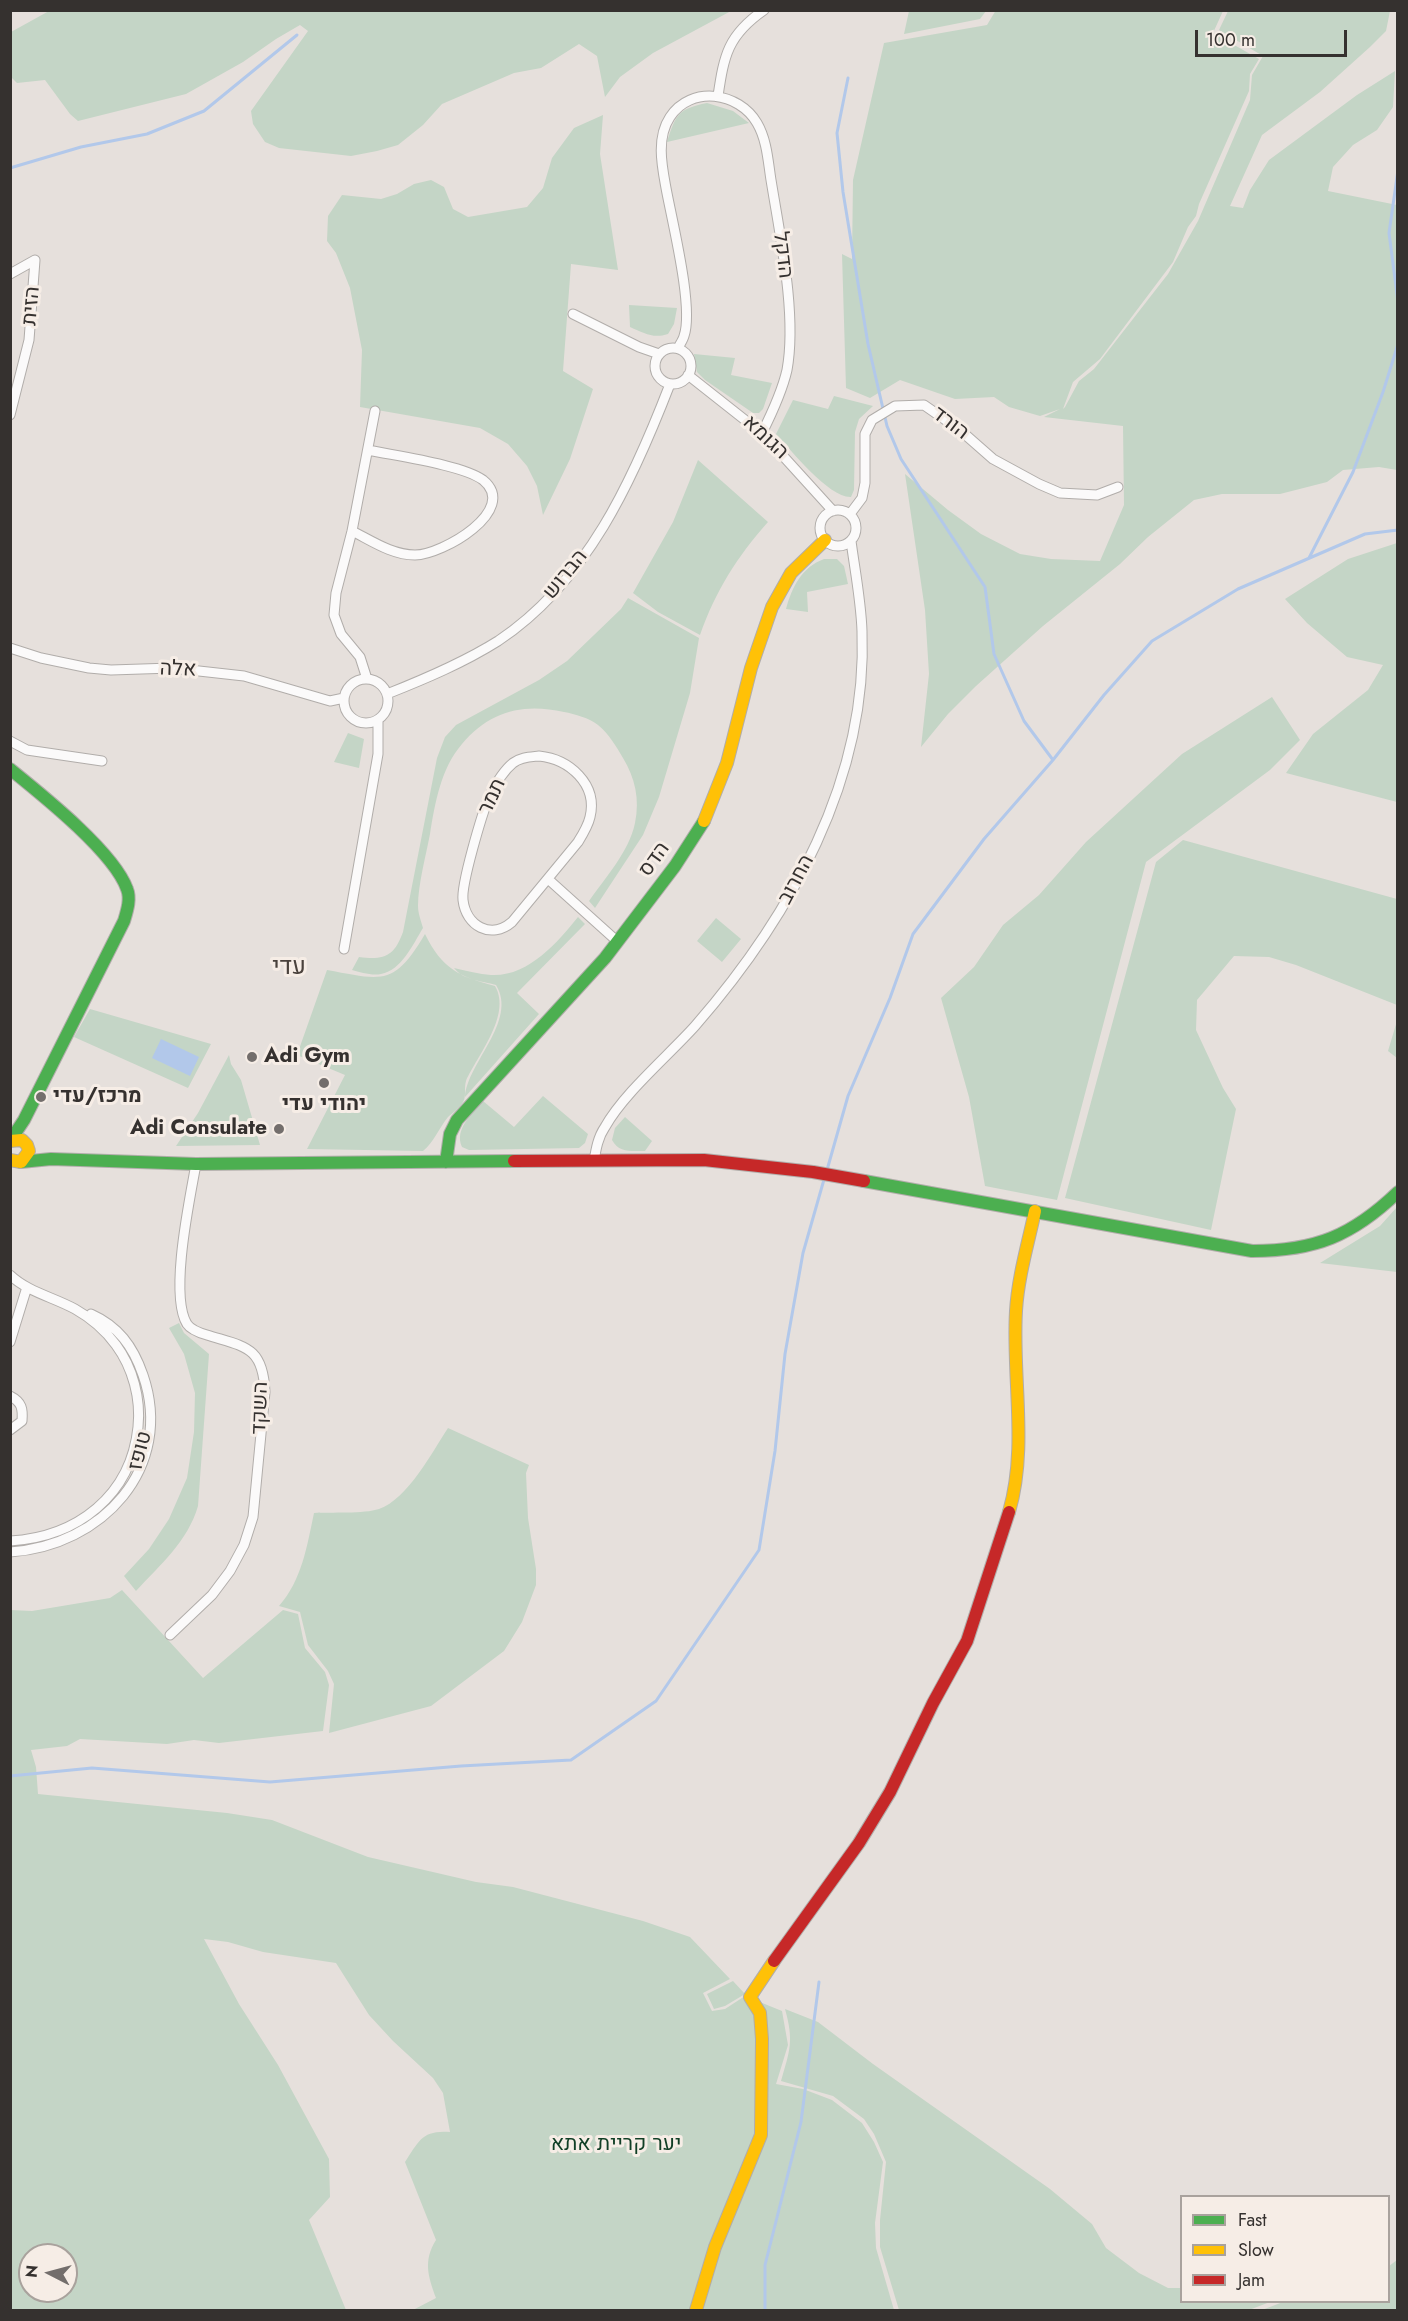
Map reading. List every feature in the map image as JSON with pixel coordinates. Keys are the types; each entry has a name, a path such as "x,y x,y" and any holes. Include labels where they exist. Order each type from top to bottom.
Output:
{"street":[{"path":"678,348 685,336 687,300 662,164 664,130 670,117 679,107 691,100 718,96 723,63 730,44 744,27 764,10"},
{"name":"הדקל","path":"718,96 735,101 747,111 756,122 764,140 781,246 789,309 789,354 779,396 762,433"},
{"name":"הזית","path":"10,274 35,260 29,340 10,415"},
{"path":"573,314 639,347 659,354"},
{"path":"667,348 678,348 683,350 689,359 690,370 680,382 670,384 660,379 655,369 656,358 667,348"},
{"name":"הגומא","path":"688,375 762,433 783,453 833,511"},
{"name":"הברוש","path":"387,694 437,674 497,641 547,600 580,559 615,507 642,454 670,384"},
{"name":"הורד","path":"850,514 862,498 865,483 865,434 872,420 895,406 924,405 960,430 993,459 1060,493 1097,495 1118,488"},
{"path":"367,679 360,657 341,634 334,615 336,593 352,531 375,411"},
{"path":"352,531 390,551 406,555 429,554 440,550 465,534 487,515 493,506 494,497 490,488 473,474 368,450"},
{"path":"842,510 850,514 854,519 856,531 850,541 835,546 825,540 822,535 823,518 833,511 842,510"},
{"name":"הדס","path":"446,1162 450,1134 457,1120 589,978 683,855 702,824 729,760 753,664 773,606 788,577 802,560 825,540"},
{"name":"החרוב","path":"594,1161 603,1129 610,1117 702,1017 749,959 777,918 829,814 843,776 853,737 861,673 861,603 850,541"},
{"name":"אלה","path":"10,648 41,658 88,668 111,670 172,668 214,671 275,683 330,701 344,698"},
{"path":"344,949 378,754 378,720 387,709 387,694 381,684 367,679 351,684 344,698 344,706 349,716 363,723 378,720"},
{"path":"10,741 27,750 102,761"},
{"name":"תמר","path":"525,757 554,757 570,766 588,788 591,801 591,814 587,828 579,842 548,879 506,927 495,931 476,926 465,910 462,898 464,885 489,797 514,762 525,757"},
{"path":"10,769 35,789 112,863 126,888 128,898 128,909 124,921 24,1120 10,1141"},
{"path":"548,879 618,942"},
{"path":"15,1162 27,1157 27,1145 23,1133 24,1120"},
{"path":"10,1141 18,1139 38,1155 51,1159"},
{"path":"15,1162 51,1159 196,1164 704,1160 813,1172 1252,1251 1281,1252 1334,1240 1358,1227 1398,1192"},
{"name":"השקד","path":"170,1635 212,1595 230,1571 244,1545 253,1517 265,1392 259,1360 249,1350 236,1343 191,1328 181,1309 182,1251 196,1164"},
{"path":"696,2310 703,2281 761,2135 760,2013 750,1997 859,1843 890,1792 933,1703 967,1641 992,1569 1016,1488 1020,1446 1016,1390 1016,1310 1035,1211"},
{"name":"טופז","path":"10,1275 27,1287 92,1314 114,1328 134,1353 146,1383 150,1419 144,1454 132,1485 109,1513 93,1525 62,1542 30,1551 10,1552"},
{"path":"10,1342 27,1287"},
{"name":"טופז","path":"10,1541 29,1540 58,1532 87,1516 102,1505 122,1479 134,1451 138,1403 130,1372 116,1346 104,1331 74,1308"},
{"path":"10,1396 18,1401 23,1413 22,1421 10,1430"}],"green space":[{"path":"909,10 986,11 980,19 904,34"},
{"path":"996,10 1223,11 1213,33 1259,59 1250,74 1249,91 1199,204 1196,216 1188,227 1173,262 1100,359 1073,382 1063,409 1079,381 1094,369 1168,274 1198,221 1250,100 1252,75 1263,56 1219,30 1228,11 1390,11 1386,31 1370,47 1320,92 1262,135 1230,206 1243,208 1250,190 1269,160 1357,95 1395,71 1393,107 1377,130 1353,145 1333,167 1328,191 1397,205 1397,470 1379,467 1343,470 1327,482 1280,494 1222,494 1194,500 1043,626 976,686 948,714 921,747 929,674 925,610 905,474 981,534 1020,554 1051,559 1100,561 1124,505 1123,426 1044,417 1060,409 1040,416 1009,407 994,397 955,399 900,380 870,398 846,388 842,254 852,259 853,180 884,43 987,25"},
{"path":"49,11 731,11 653,53 620,77 605,97 597,56 579,44 541,68 514,73 442,104 423,125 398,145 351,156 279,148 265,142 253,124 251,111 308,31 300,25 243,62 186,94 78,121 70,114 45,80 17,83 11,77 11,32"},
{"path":"707,103 733,111 749,123 667,142 680,114"},
{"path":"603,115 600,154 618,270 571,264 563,371 593,389 570,459 543,515 537,486 527,466 508,444 480,428 360,407 362,350 350,288 336,253 327,241 328,216 342,195 381,199 397,194 414,184 431,180 444,187 453,209 468,217 527,207 543,188 552,158 574,128"},
{"path":"629,305 677,308 674,324 668,334 653,336 630,327"},
{"path":"694,354 735,358 731,375 772,383 763,409 759,413 753,413 705,380 697,372"},
{"path":"834,396 873,406 859,419 855,432 854,490 851,497 832,490 822,482 776,434 793,400 828,409"},
{"path":"698,460 768,522 728,575 700,635 658,612 633,593 673,522"},
{"path":"1398,543 1397,802 1286,773 1313,734 1368,690 1383,665 1347,657 1307,623 1285,599 1348,559"},
{"path":"824,559 837,559 844,566 848,584 807,592 808,612 786,609 799,579 810,567"},
{"path":"628,598 699,638 690,693 659,797 643,835 595,908 589,901 628,844 635,823 637,797 631,773 609,736 590,720 549,709 521,709 508,712 484,724 473,733 455,753 444,775 434,810 419,889 418,909 423,928 411,949 401,962 388,972 366,974 352,970 359,957 375,958 387,955 392,952 400,940 437,758 445,737 456,725 539,680 567,661 621,609"},
{"path":"1272,697 1300,740 1270,770 1146,862 1057,1200 985,1186 969,1097 941,998 974,967 1003,925 1039,895 1086,842 1182,754"},
{"path":"348,733 364,739 359,768 334,762"},
{"path":"1183,840 1397,899 1397,1005 1296,965 1269,957 1234,956 1197,1000 1196,1030 1223,1088 1236,1109 1211,1230 1065,1198 1156,862"},
{"path":"578,917 585,924 517,993 539,1014 465,1097 474,1070 496,1027 501,1013 501,999 496,985 468,978 454,968 491,975 517,970 551,947"},
{"path":"716,918 741,939 722,962 697,941"},
{"path":"425,934 438,956 453,970 495,986 499,997 496,1022 466,1081 463,1102 448,1117 423,1151 307,1149 345,1075 297,1055 327,970 361,976 385,976 404,963"},
{"path":"90,1009 211,1044 188,1088 74,1037"},
{"path":"1397,1021 1397,1058 1388,1051"},
{"path":"229,1055 231,1064 241,1080 260,1145 176,1146 198,1113"},
{"path":"543,1096 588,1134 585,1143 579,1148 469,1150 462,1147 460,1134 462,1128 483,1101 514,1127"},
{"path":"625,1117 652,1141 645,1151 622,1149 612,1140 615,1128"},
{"path":"1397,1207 1397,1272 1320,1263 1380,1226"},
{"path":"179,1323 184,1333 209,1354 198,1506 180,1541 164,1562 136,1591 124,1576 149,1549 169,1519 187,1478 194,1432 195,1393 184,1354 169,1328"},
{"path":"448,1428 529,1465 526,1473 528,1518 536,1569 536,1585 522,1622 504,1651 431,1706 329,1733 334,1684 328,1671 308,1645 300,1612 279,1606 298,1574 314,1513 365,1512 390,1504 400,1496 418,1474"},
{"name":"יער קריית אתא","path":"122,1590 203,1678 283,1610 298,1614 305,1648 325,1672 329,1685 323,1731 219,1743 194,1740 167,1744 80,1739 67,1746 31,1750 36,1767 38,1794 227,1813 272,1820 368,1857 476,1882 513,1887 643,1921 690,1937 730,1979 703,1993 712,2011 725,2009 745,1996 782,2011 788,2045 776,2084 803,2089 832,2100 862,2123 874,2142 883,2162 875,2223 876,2248 894,2310 413,2310 436,2298 428,2262 436,2240 405,2162 422,2138 433,2133 450,2132 443,2093 433,2078 369,2015 336,1963 263,1952 228,1942 204,1939 239,2004 278,2065 329,2159 330,2197 309,2220 346,2310 11,2310 10,1610 32,1611 110,1598"},
{"path":"733,1981 745,1994 725,2006 714,2009 707,1994"},
{"path":"785,2009 818,2022 873,2064 1050,2189 1092,2224 1106,2248 1139,2273 1168,2288 1180,2288 1180,2303 1267,2303 1249,2310 899,2310 880,2247 880,2220 886,2162 874,2134 864,2119 833,2096 781,2081 790,2045"},
{"path":"1397,2260 1397,2310 1262,2310 1280,2303 1390,2303 1390,2265"}],"water":[{"path":"161,1039 199,1057 190,1076 152,1058"}],"waterway":[{"path":"10,168 81,147 147,134 204,111 297,35"},
{"path":"848,78 837,133 843,192 868,344 887,426 901,459 985,587 994,654 1024,721 1053,760"},
{"path":"1398,170 1389,233 1398,302"},
{"path":"1309,558 1353,472 1398,344"},
{"path":"827,1170 848,1096 890,998 913,934 984,839 1152,641 1238,589 1365,534 1398,530"},
{"path":"10,1776 92,1768 270,1782 461,1766 571,1760 656,1701 759,1550 775,1451 785,1354 803,1253 825,1176"},
{"path":"765,2310 765,2265 801,2122 819,1982"}],"traffic: fast":[{"path":"10,769 75,824 108,858 120,874 129,897 124,921 24,1120 10,1141"},
{"path":"446,1162 450,1134 457,1120 605,958 675,866 704,821"},
{"path":"21,1162 51,1159 196,1164 514,1161"},
{"path":"864,1181 1252,1251 1295,1248 1331,1238 1365,1220 1398,1192"}],"traffic: slow":[{"path":"704,821 727,763 751,668 772,607 791,573 825,540"},
{"path":"10,1141 22,1140 29,1151 21,1162 10,1160"},
{"path":"1009,1512 1015,1487 1019,1438 1015,1336 1017,1298 1035,1211"},
{"path":"696,2310 715,2247 761,2135 760,2013 750,1997 774,1961"}],"traffic: jam":[{"path":"514,1161 704,1160 813,1172 864,1181"},
{"path":"774,1961 859,1843 890,1792 933,1703 967,1641 1009,1512"}],"place":[{"name":"Adi Gym","path":"252,1057"},
{"name":"יהודי עדי","path":"324,1083"},
{"name":"מרכז/עדי","path":"41,1097"},
{"name":"Adi Consulate","path":"279,1129"}],"district":[{"name":"עדי","path":"289,968"}]}
